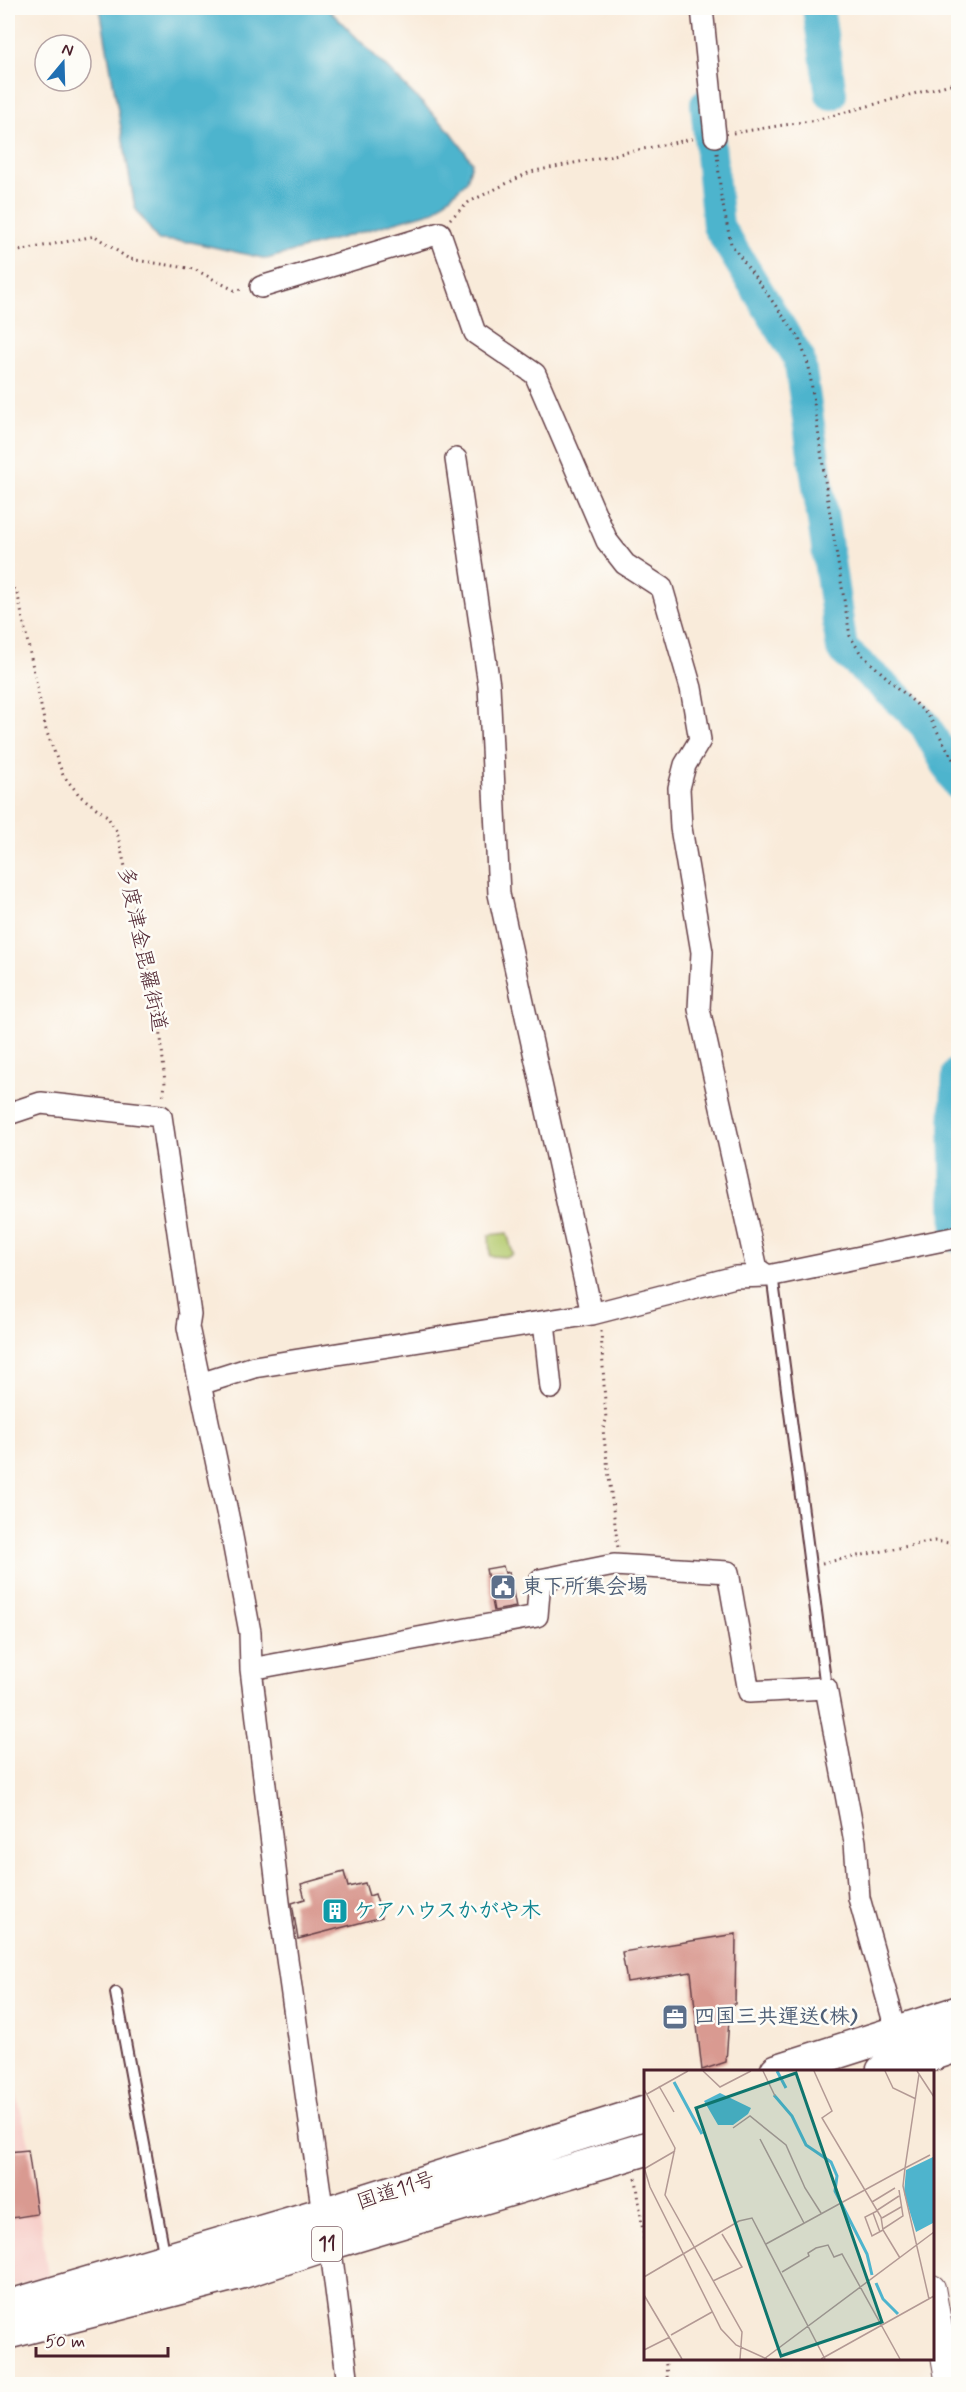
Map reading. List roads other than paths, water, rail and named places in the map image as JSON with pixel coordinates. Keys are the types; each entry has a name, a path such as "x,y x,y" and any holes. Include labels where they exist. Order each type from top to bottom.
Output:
{"highway":[{"path":"780,2070 958,2013"},
{"path":"889,2070 958,2045"},
{"name":"国道11号","path":"8,2332 241,2272 327,2229 644,2113"},
{"name":"国道11号","path":"8,2307 165,2260 327,2229 639,2151"}],"street":[{"path":"702,8 709,137"},
{"path":"261,287 440,233 474,333 535,374 607,541 625,564 662,588 691,688 700,740 686,765 679,788 681,828 702,952 699,1009 757,1269 771,1278"},
{"path":"456,459 489,685 499,894 596,1312"},
{"path":"8,1114 41,1103 161,1116 190,1314 188,1327 248,1620 251,1669 279,1902 348,2385"},
{"path":"200,1384 254,1366 544,1322 596,1312 735,1277 771,1278 957,1238"},
{"path":"544,1322 551,1388"},
{"path":"251,1669 537,1616 540,1580 620,1566 728,1572 749,1692 826,1688 855,1842 859,1898 897,2033 889,2070"},
{"path":"933,2294 949,2385"}],"lane":[{"path":"771,1278 826,1688"},
{"path":"116,1993 165,2260"}],"water":[{"path":"100,8 327,8 452,133 472,162 467,181 434,211 267,259 191,242 158,240 135,208"}],"waterway":[{"path":"818,8 831,94"},
{"path":"706,104 718,226 799,358 842,649 925,725 958,784"},
{"path":"958,1073 955,1127 958,1237"}],"place":[{"name":"東下所集会場","path":"503,1587"},
{"name":"ケアハウスかがや木","path":"335,1911"},
{"name":"四国三共運送(株)","path":"675,2017"}]}
